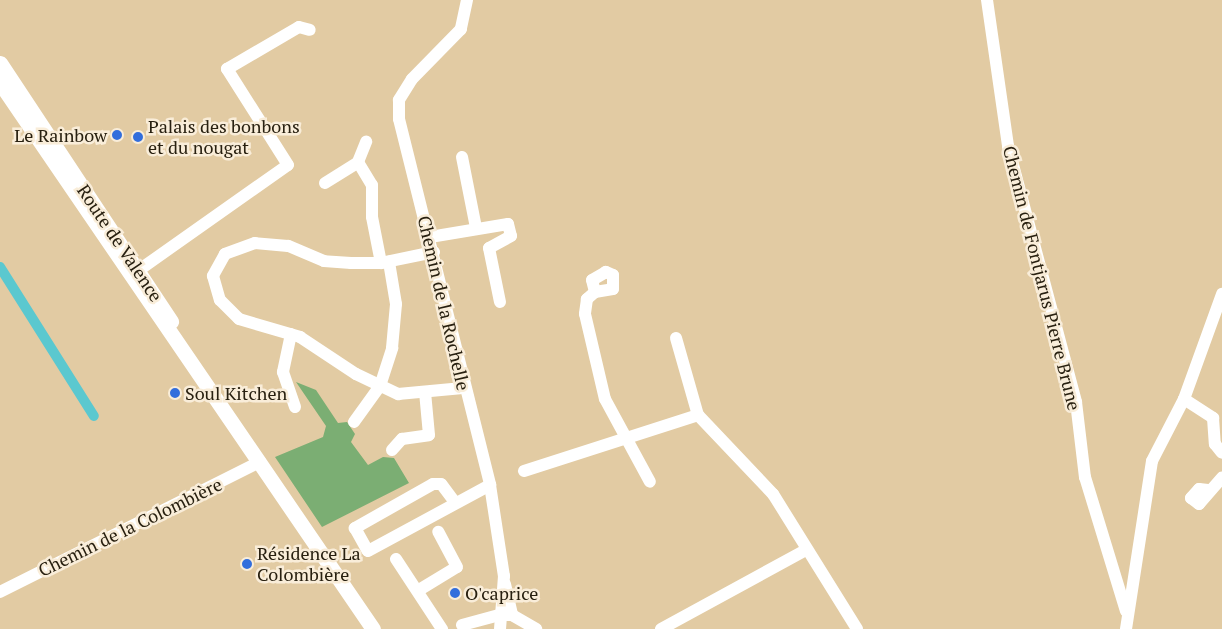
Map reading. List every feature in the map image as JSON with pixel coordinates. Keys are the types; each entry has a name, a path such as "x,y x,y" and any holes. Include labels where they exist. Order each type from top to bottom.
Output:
{"main road":[{"name":"Route de Valence","path":"0,64 139,270 234,424 374,628"},
{"name":"Route de Valence","path":"0,83 195,373 234,424"}],"street":[{"name":"Chemin de la Rochelle","path":"467,0 461,30 412,78 399,100 399,119 434,252 464,388 490,485 504,576 499,615 500,629"},
{"name":"Chemin de Fontjarus Pierre Brune","path":"987,0 1008,146 1076,402 1084,477 1126,612"},
{"path":"139,270 288,165 228,69 299,27 310,30"},
{"path":"325,183 358,162 366,142"},
{"path":"462,157 480,227 489,248 500,302"},
{"path":"354,422 380,386 392,348 396,304 372,217 374,192 358,162"},
{"path":"430,237 480,227 508,224 511,236 489,248"},
{"path":"434,252 385,263 324,261 288,246 255,243 225,254 213,276 220,300 239,319 291,334 380,386 398,394 464,388"},
{"path":"613,275 598,274 592,280 595,292 587,299 585,314 605,400 622,439 650,482"},
{"path":"1126,629 1126,612 1152,461 1184,399 1222,294"},
{"path":"291,334 282,372 295,407"},
{"path":"676,338 698,415 773,494 806,550 857,629"},
{"path":"392,450 402,439 429,435 425,392"},
{"path":"1184,399 1218,414 1215,444 1222,453"},
{"path":"524,471 698,415"},
{"name":"Chemin de la Colombière","path":"0,592 260,462"},
{"path":"1208,490 1222,478"},
{"path":"454,501 441,484 433,484 355,528 368,551 454,501 490,485"},
{"path":"419,590 457,567 438,532"},
{"path":"661,629 806,550"},
{"path":"396,559 419,590 438,628 462,625 499,615 512,616 536,629"},
{"path":"504,576 512,616"},
{"path":"462,625 479,629"}],"green space":[{"path":"296,382 316,390 338,423 347,422 355,434 351,442 368,465 383,457 394,458 409,483 322,527 275,457 323,437 326,426"}],"waterway":[{"path":"0,267 94,416"}],"place":[{"name":"Le Rainbow","path":"117,135"},
{"name":"Palais des bonbons et du nougat","path":"138,137"},
{"name":"Soul Kitchen","path":"175,393"},
{"name":"Résidence La Colombière","path":"247,564"},
{"name":"O'caprice","path":"455,593"}]}
